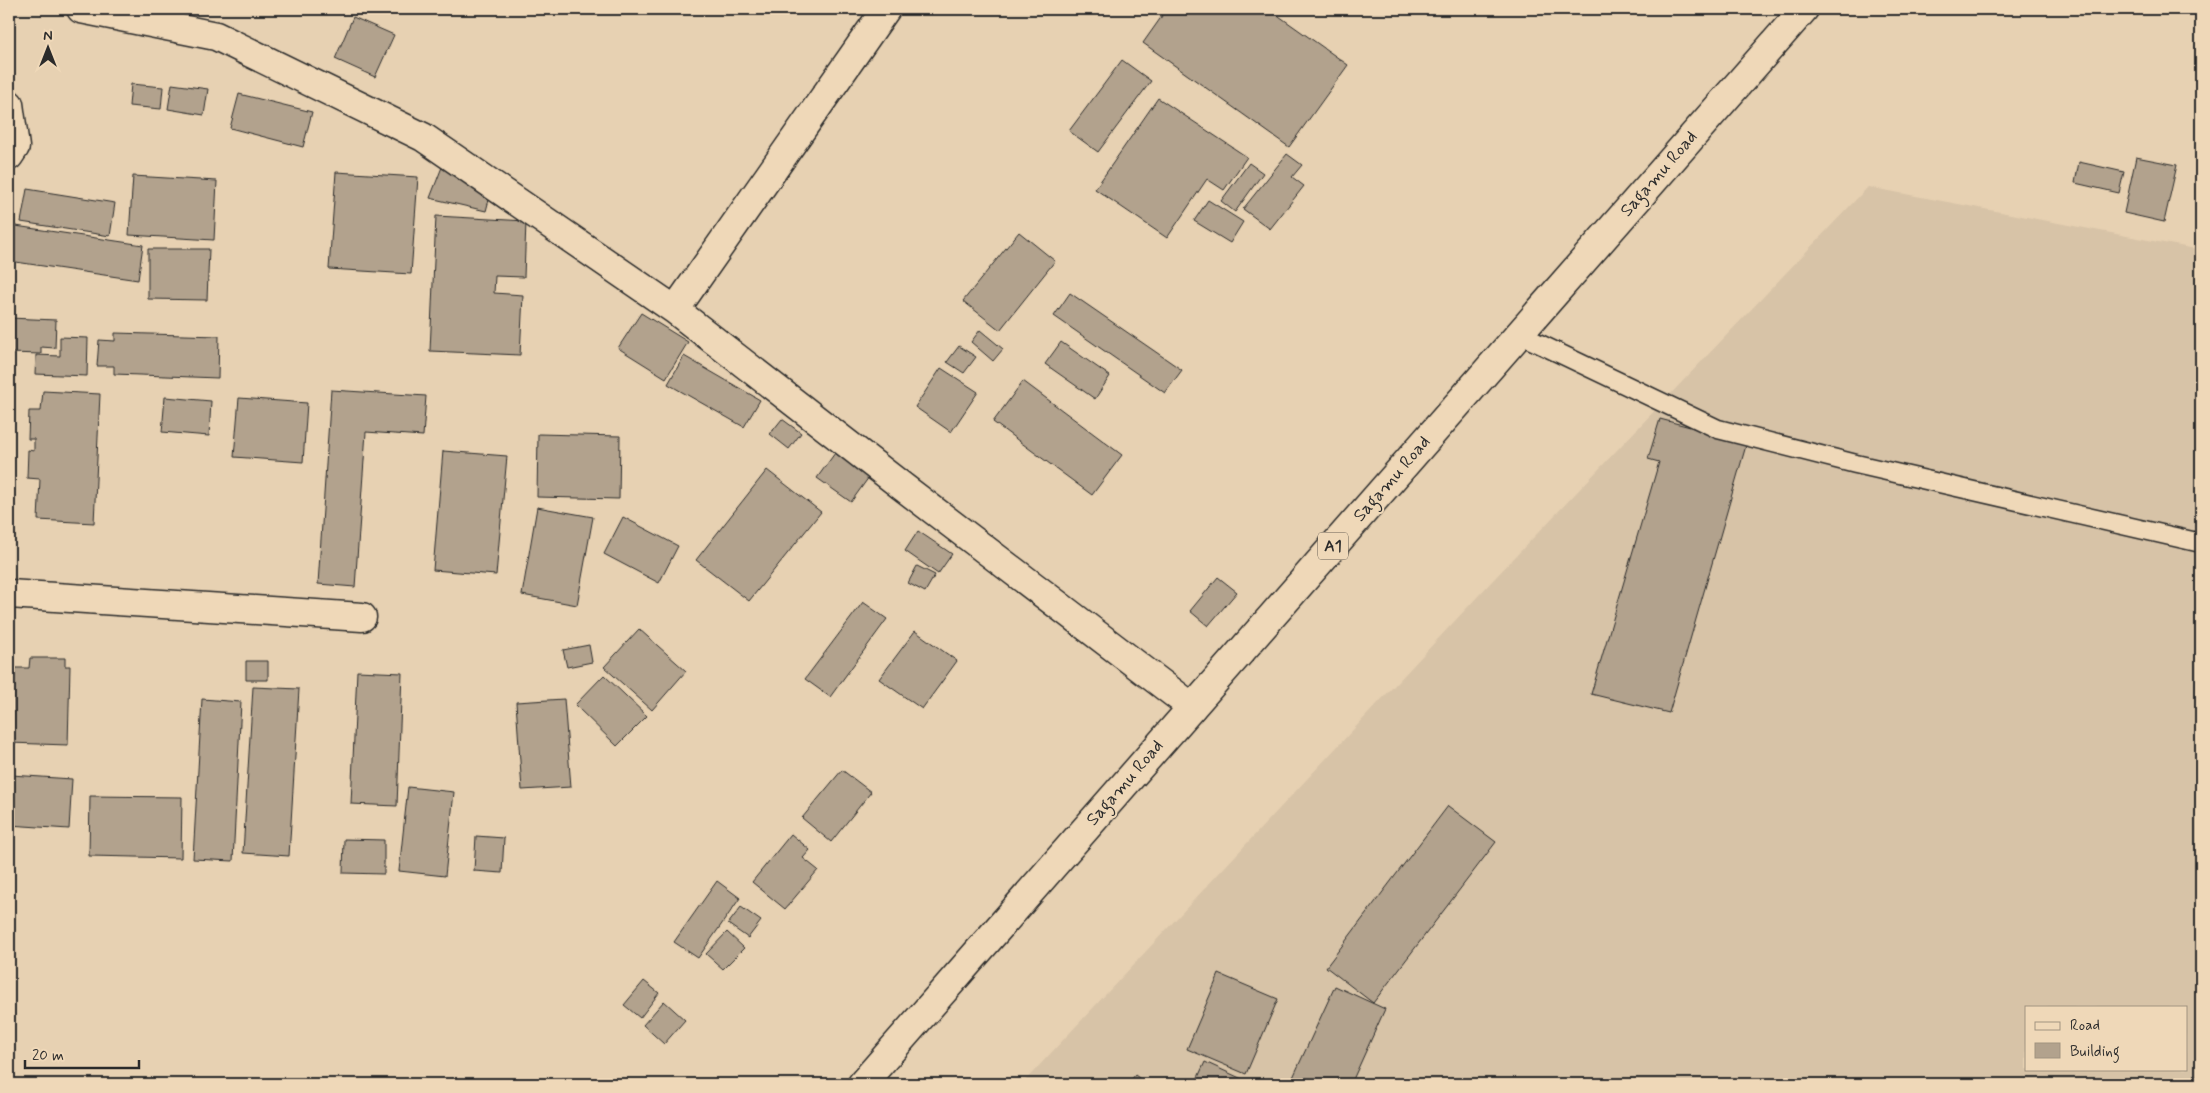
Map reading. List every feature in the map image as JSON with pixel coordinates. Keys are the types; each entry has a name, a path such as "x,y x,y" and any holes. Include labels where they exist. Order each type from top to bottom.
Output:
{"main road":[{"path":"81,9 216,36 423,136 675,310 903,487 1192,707"},
{"path":"675,310 886,9"},
{"name":"Sagamu Road","path":"862,1084 1804,9"},
{"path":"9,104 16,147 9,156"},
{"path":"9,594 362,617"}],"lane":[{"path":"1519,334 1718,429 1856,464 2201,544"}],"shaded area":[{"path":"1868,187 2201,250 2201,1084 1022,1084 1494,579"}],"building":[{"path":"1167,9 1269,9 1348,65 1289,147 1143,43"},
{"path":"353,17 394,35 375,77 335,59"},
{"path":"1122,60 1151,81 1098,152 1069,131"},
{"path":"131,84 163,87 161,109 129,106"},
{"path":"172,84 208,89 204,115 168,109"},
{"path":"239,94 312,112 303,147 230,128"},
{"path":"1158,98 1247,157 1224,190 1207,179 1167,238 1095,189"},
{"path":"1287,154 1302,165 1292,177 1304,186 1270,229 1243,209"},
{"path":"2136,157 2177,165 2164,222 2124,213"},
{"path":"2079,162 2124,172 2119,193 2075,183"},
{"path":"1249,163 1263,173 1235,212 1221,201"},
{"path":"442,167 491,192 486,211 430,198"},
{"path":"336,172 418,177 411,274 329,269"},
{"path":"133,176 217,181 214,240 129,235"},
{"path":"27,189 115,203 110,236 21,222"},
{"path":"1208,200 1243,222 1230,243 1194,221"},
{"path":"436,216 526,221 524,277 495,276 494,293 523,295 520,355 430,351"},
{"path":"9,225 143,245 138,280 9,261"},
{"path":"1019,232 1055,261 1000,330 963,301"},
{"path":"148,249 209,249 207,300 148,299"},
{"path":"1070,293 1182,370 1165,393 1054,316"},
{"path":"641,313 688,342 666,378 618,348"},
{"path":"9,318 56,320 55,348 41,347 41,354 9,353"},
{"path":"980,330 1003,349 993,361 971,342"},
{"path":"115,333 219,336 218,378 114,374 114,366 97,366 99,340 115,341"},
{"path":"60,337 88,338 87,376 35,374 36,355 60,356"},
{"path":"1061,342 1110,376 1095,399 1045,364"},
{"path":"959,346 976,357 964,373 947,362"},
{"path":"684,356 760,400 744,427 668,384"},
{"path":"941,368 978,392 951,432 915,407"},
{"path":"1023,381 1122,455 1092,495 993,422"},
{"path":"331,390 426,396 423,436 366,432 355,587 318,584"},
{"path":"43,391 100,394 94,523 38,520 40,479 27,478 28,450 34,451 34,439 28,439 29,411 41,411"},
{"path":"165,397 211,401 209,436 162,432"},
{"path":"239,398 307,403 303,462 234,457"},
{"path":"782,419 801,433 789,449 770,434"},
{"path":"1660,419 1747,442 1669,713 1591,694 1659,462 1648,459"},
{"path":"538,434 620,436 619,499 537,497"},
{"path":"443,451 507,456 496,575 433,570"},
{"path":"835,453 869,477 851,502 817,478"},
{"path":"767,470 821,512 749,601 696,560"},
{"path":"537,507 593,517 577,605 522,595"},
{"path":"623,517 678,546 659,583 604,554"},
{"path":"918,531 952,554 938,574 905,551"},
{"path":"917,566 935,575 925,592 908,583"},
{"path":"1218,577 1237,592 1208,626 1190,611"},
{"path":"863,602 887,619 830,697 805,679"},
{"path":"639,629 686,671 652,710 604,667"},
{"path":"915,631 957,661 922,709 879,679"},
{"path":"589,645 592,662 567,667 563,650"},
{"path":"30,658 65,658 65,666 70,666 68,745 9,743 9,668 29,668"},
{"path":"246,661 268,661 268,680 246,680"},
{"path":"357,671 402,673 397,806 351,804"},
{"path":"604,675 647,716 617,746 575,705"},
{"path":"253,687 299,689 289,856 243,853"},
{"path":"202,699 241,702 233,861 193,859"},
{"path":"564,699 571,787 522,790 516,702"},
{"path":"842,770 871,792 831,842 802,818"},
{"path":"11,775 72,779 69,829 9,825"},
{"path":"408,787 454,792 445,876 399,871"},
{"path":"90,796 182,797 181,858 89,856"},
{"path":"1448,806 1496,842 1373,1003 1326,967"},
{"path":"791,834 810,850 803,858 818,870 785,909 752,882"},
{"path":"476,836 504,838 502,873 474,871"},
{"path":"344,839 384,840 384,874 343,873"},
{"path":"717,881 740,898 698,958 674,942"},
{"path":"741,907 761,921 748,938 728,924"},
{"path":"727,932 744,948 723,969 706,954"},
{"path":"1219,974 1278,999 1246,1074 1187,1049"},
{"path":"644,981 659,993 640,1018 624,1005"},
{"path":"1335,986 1385,1009 1351,1084 1290,1084"},
{"path":"664,1001 685,1020 664,1044 643,1025"},
{"path":"1205,1062 1253,1084 1195,1084"},
{"path":"1135,1075 1147,1084 1128,1084"}]}
